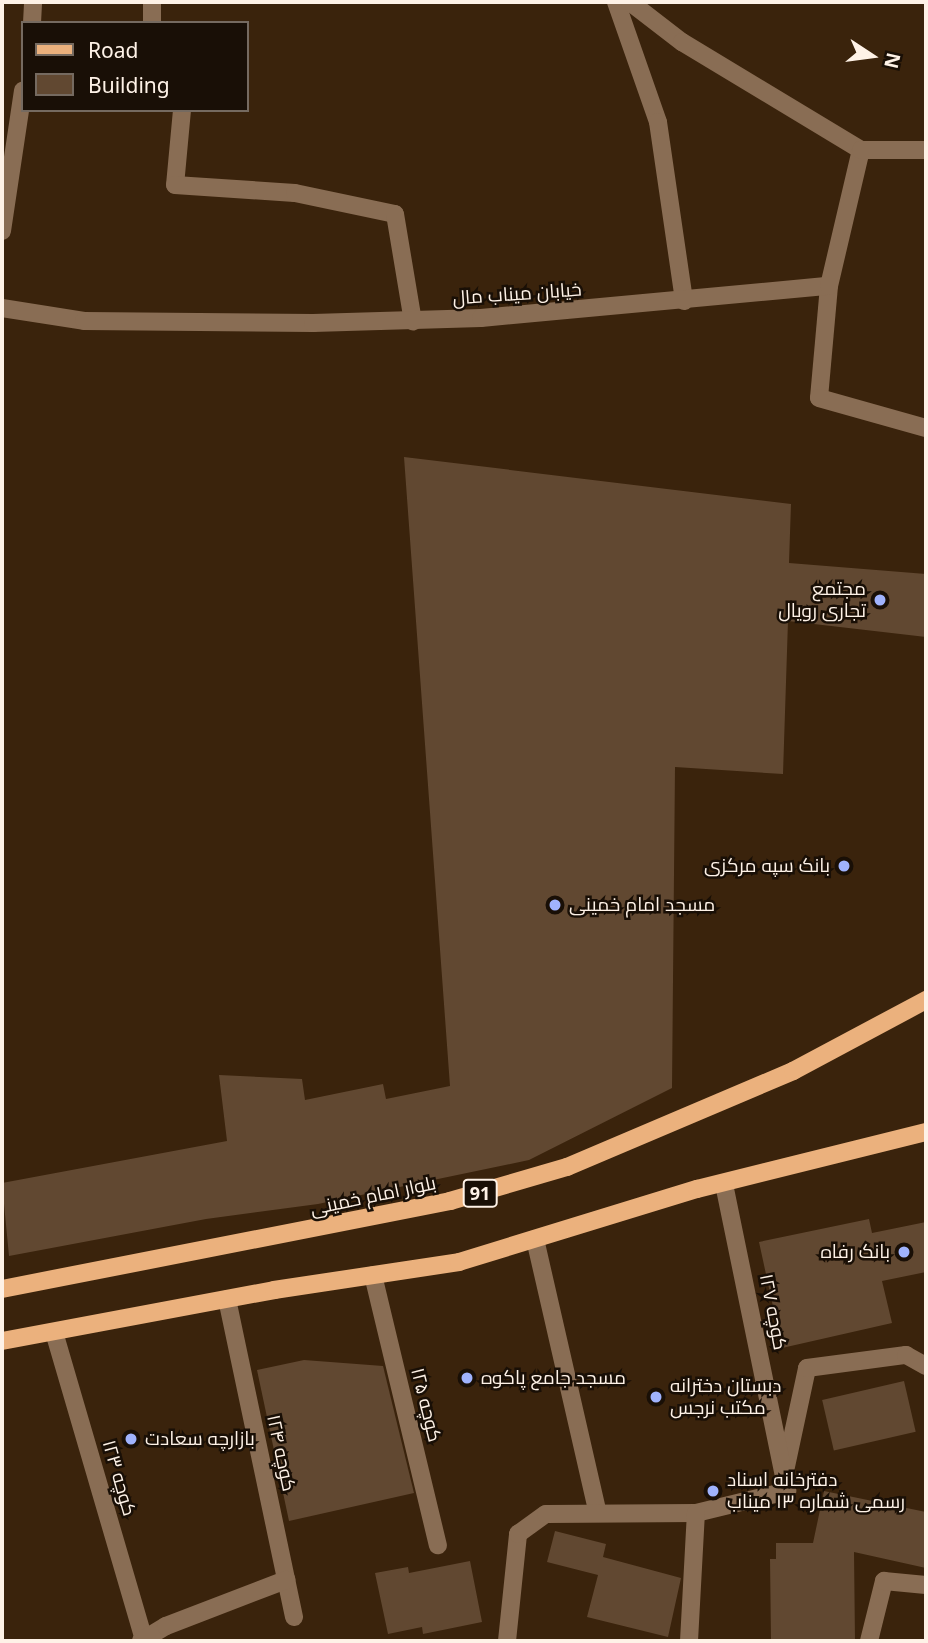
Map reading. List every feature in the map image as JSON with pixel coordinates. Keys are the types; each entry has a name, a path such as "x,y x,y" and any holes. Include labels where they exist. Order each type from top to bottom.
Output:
{"main road":[{"name":"بلوار امام خمینی","path":"2,1289 450,1201 568,1167 793,1072 926,1000"},
{"path":"2,1341 227,1299 459,1262 724,1183 926,1132"}],"street":[{"path":"32,21 33,2"},
{"path":"152,2 152,21"},
{"path":"616,2 658,122 684,301"},
{"path":"630,2 682,42 861,150 926,150"},
{"path":"2,231 21,104"},
{"path":"182,112 175,185 295,193 395,214 413,321"},
{"path":"861,150 829,286 819,398 926,428"},
{"name":"خیابان میناب مال","path":"2,308 84,321 413,321 684,301 829,286"},
{"name":"کوچه ۱۲۷","path":"724,1183 785,1483"},
{"path":"535,1239 597,1510"},
{"name":"کوچه ۱۲۵","path":"373,1275 438,1545"},
{"name":"کوچه ۱۲۴","path":"227,1299 294,1616"},
{"name":"کوچه ۱۲۳","path":"54,1332 142,1639"},
{"path":"507,1641 518,1534 546,1514 597,1510 696,1513 785,1483 807,1368 906,1355 926,1366"},
{"path":"689,1641 696,1513"},
{"path":"142,1639 286,1580"},
{"path":"869,1641 884,1581 926,1585"}],"building":[{"name":"مسجد امام خمینی","path":"404,457 791,504 789,563 926,574 926,637 788,621 783,774 675,767 672,1088 529,1160 318,1204 206,1219 9,1256 2,1183 227,1141 219,1075 302,1079 305,1100 383,1084 386,1099 450,1086"},
{"path":"869,1219 872,1233 926,1222 926,1272 882,1281 892,1323 782,1348 759,1242"},
{"path":"304,1360 383,1366 414,1493 289,1521 257,1370"},
{"path":"904,1381 916,1432 834,1451 822,1400"},
{"path":"824,1491 926,1512 926,1568 854,1552 855,1641 771,1641 770,1559 776,1559 776,1543 813,1543"},
{"path":"555,1531 606,1544 603,1557 681,1578 668,1637 587,1617 598,1575 547,1562"},
{"path":"470,1561 482,1622 423,1634 422,1627 388,1634 375,1573 408,1567 409,1573"}],"place":[{"name":"مجتمع تجاری رویال","path":"880,600"},
{"name":"بانک سپه مرکزی","path":"844,866"},
{"name":"مسجد امام خمینی","path":"555,905"},
{"name":"بانک رفاه","path":"904,1252"},
{"name":"مسجد جامع پاکوه","path":"467,1378"},
{"name":"دبستان دخترانه مکتب نرجس","path":"656,1397"},
{"name":"بازارچه سعادت","path":"131,1439"},
{"name":"دفترخانه اسناد رسمی شماره ۱۳ میناب","path":"713,1491"}]}
